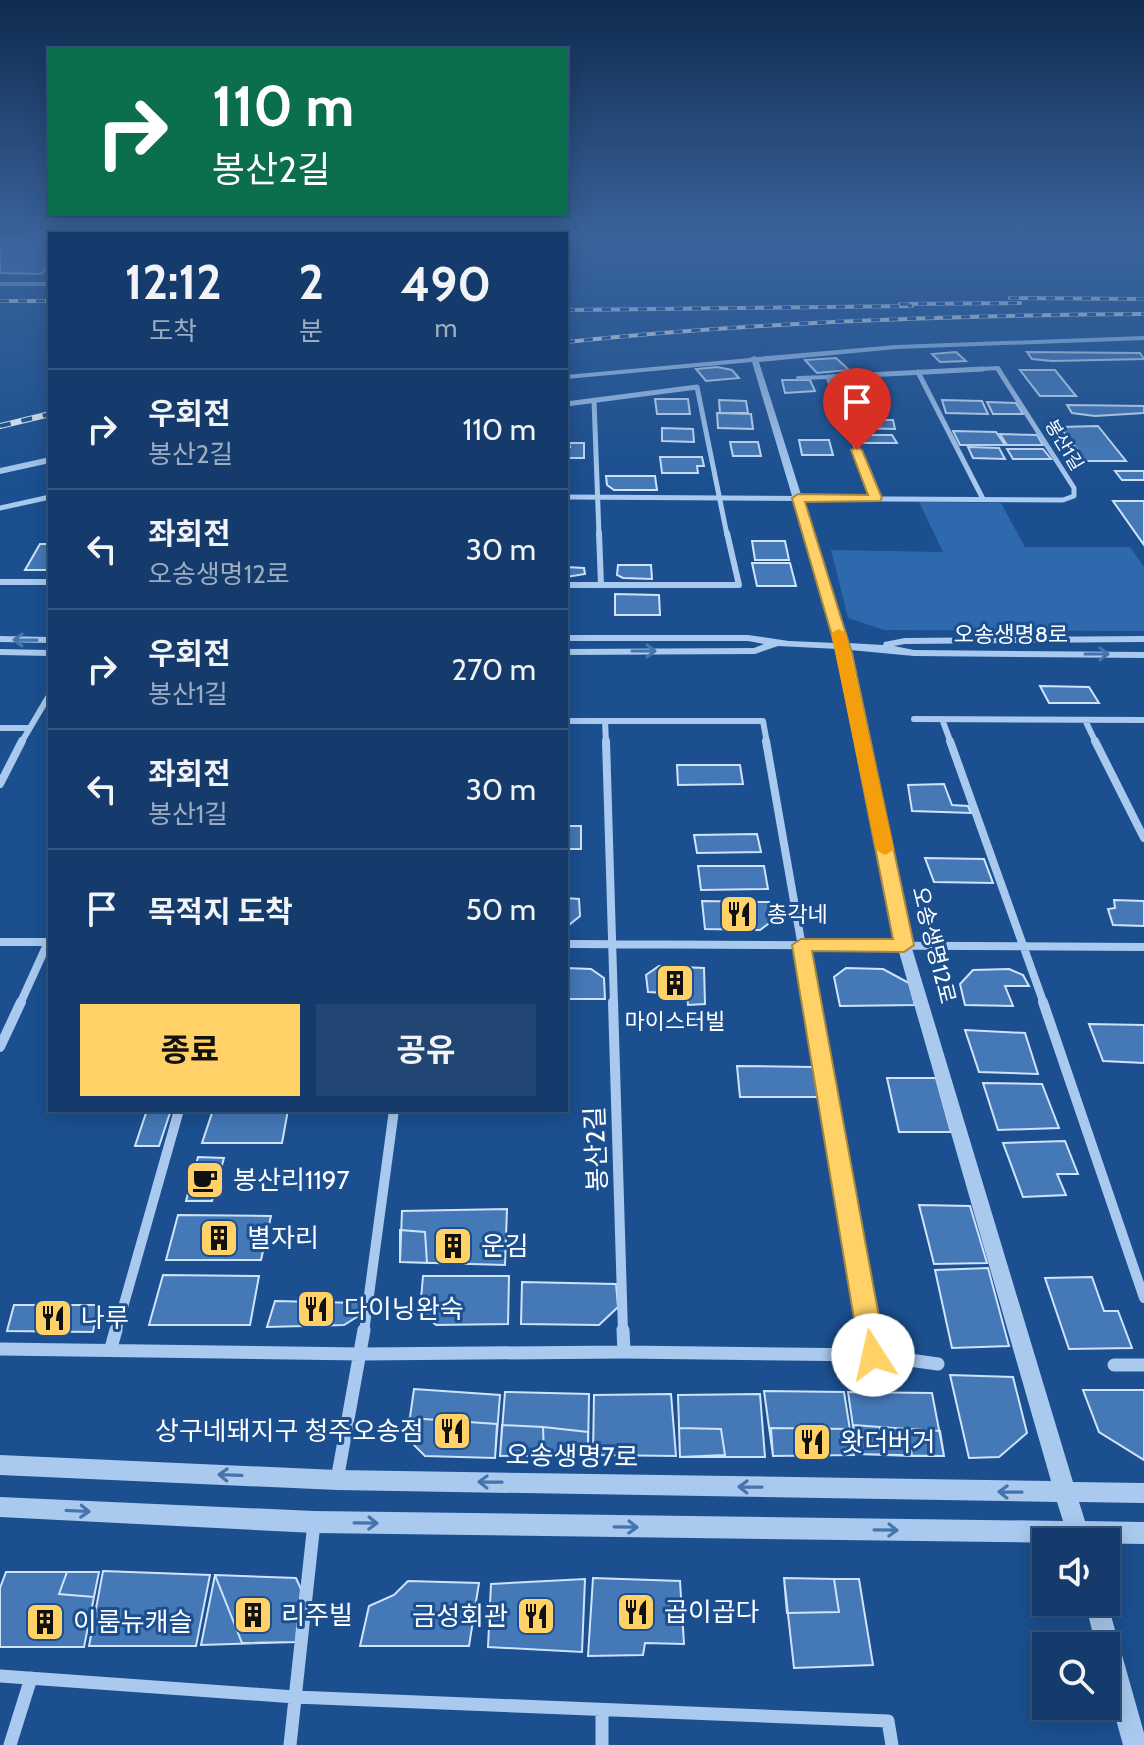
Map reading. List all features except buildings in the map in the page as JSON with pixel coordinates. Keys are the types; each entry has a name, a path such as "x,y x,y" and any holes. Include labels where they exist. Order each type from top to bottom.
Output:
{"street":[{"path":"568,377 896,347 1144,338"},
{"name":"오송생명12로","path":"754,358 842,645 904,945 1076,1528"},
{"name":"봉산1길","path":"568,497 1063,500 1074,496 1074,488 1003,372 991,367 918,372"},
{"path":"876,498 828,377 918,372 983,499"},
{"path":"568,404 697,387 739,585 568,585"},
{"path":"594,400 601,585"},
{"path":"0,471 48,460"},
{"path":"0,508 48,497"},
{"path":"0,582 48,582"},
{"name":"오송생명8로","path":"568,638 748,638 775,644 879,646 914,653 1144,655"},
{"path":"0,639 48,640"},
{"name":"오송생명8로","path":"879,646 905,641 1144,639"},
{"name":"오송생명8로","path":"568,652 755,651 775,644"},
{"path":"0,652 48,653"},
{"path":"0,784 28,728 48,697"},
{"path":"914,719 1144,720"},
{"path":"942,719 1024,946 1144,1298"},
{"path":"1085,720 1144,838"},
{"path":"568,721 763,721 873,1355"},
{"name":"봉산2길","path":"605,721 624,1352"},
{"path":"0,728 28,728"},
{"path":"0,942 48,941"},
{"path":"0,1047 48,943"},
{"path":"568,944 1144,947"},
{"path":"111,1348 178,1112"},
{"path":"337,1480 361,1354 394,1112"},
{"path":"0,1349 111,1348 361,1354 624,1352 873,1355 938,1364"},
{"path":"1114,1365 1144,1365"},
{"name":"오송생명7로","path":"0,1465 337,1480 1144,1493"},
{"path":"0,1507 314,1522 1032,1537"},
{"path":"290,1745 314,1522"},
{"path":"1120,1535 1144,1533"},
{"path":"1100,1616 1135,1745"},
{"path":"0,1676 295,1697 888,1721 892,1745"},
{"path":"10,1745 31,1678"},
{"path":"602,1710 602,1745"}],"lane":[{"path":"798,378 828,377"}],"shaded area":[{"path":"919,502 1001,503 1025,547 1130,547 1144,567 1144,631 884,630 848,618 831,550 943,552"}],"railway":[{"path":"568,342 710,329 871,320"},
{"path":"0,426 48,414"}],"slow traffic":[{"path":"839,633 885,850"}],"place":[{"name":"총각네","path":"739,914"},
{"name":"마이스터빌","path":"675,983"},
{"name":"봉산리1197","path":"205,1180"},
{"name":"별자리","path":"219,1238"},
{"name":"운김","path":"453,1246"},
{"name":"다이닝완숙","path":"316,1309"},
{"name":"나루","path":"53,1318"},
{"name":"상구네돼지구 청주오송점","path":"452,1431"},
{"name":"왓더버거","path":"812,1442"},
{"name":"곱이곱다","path":"636,1612"},
{"name":"리주빌","path":"253,1615"},
{"name":"금성회관","path":"536,1616"},
{"name":"이룸뉴캐슬","path":"45,1622"}],"route":[{"path":"857,450 876,498 798,498 845,653 904,945 801,945 873,1355"}]}
